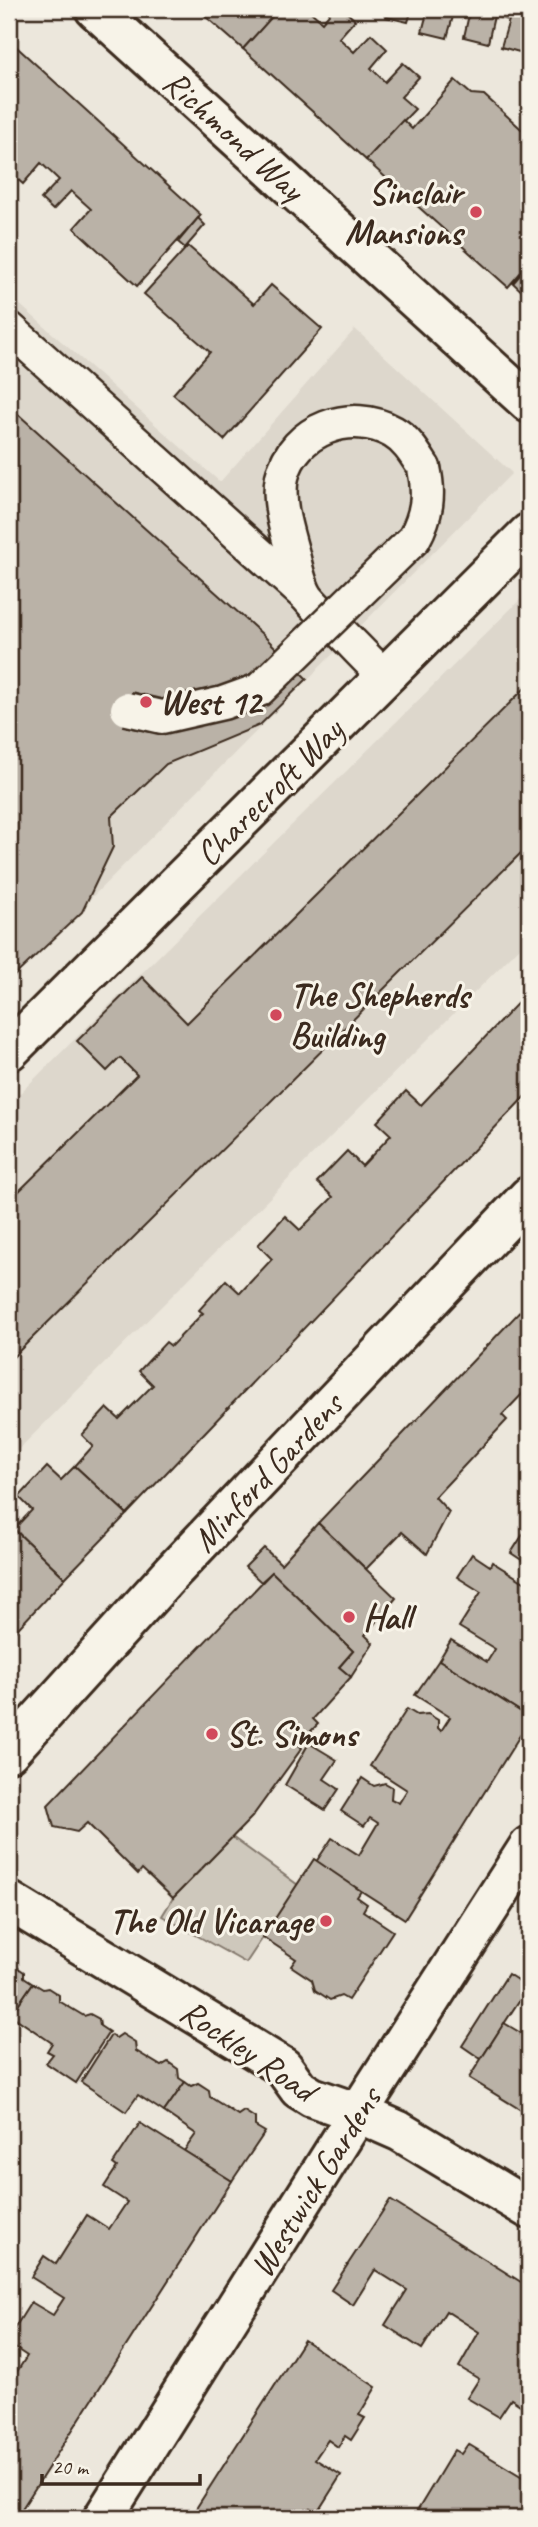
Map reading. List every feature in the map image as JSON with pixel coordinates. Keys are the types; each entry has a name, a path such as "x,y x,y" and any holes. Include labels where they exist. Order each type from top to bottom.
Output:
{"street":[{"name":"Richmond Way","path":"95,9 529,402"},
{"name":"Charecroft Way","path":"9,1051 529,533"},
{"name":"Minford Gardens","path":"9,1752 185,1559 529,1196"},
{"name":"Westwick Gardens","path":"103,2518 529,1846"},
{"name":"Rockley Road","path":"9,1902 283,2067 299,2089 312,2097 399,2131 529,2209"}],"lane":[{"path":"9,328 306,596 385,677"},
{"path":"127,709 162,717 223,703 259,690 414,539 421,527 428,502 428,485 424,468 411,447 395,433 376,424 357,421 335,423 312,434 295,451 282,478 281,496 291,546 306,596"}],"shaded area":[{"path":"9,295 220,482 355,329 512,473 9,981"},
{"path":"529,591 529,938 9,1459 9,1104"},
{"path":"232,1837 298,1885 246,1963 162,1916 173,1898"}],"building":[{"path":"197,9 269,9 275,14 243,49"},
{"path":"279,9 311,9 309,10 322,22 333,9 343,9 355,20 339,38 354,52 371,34 387,49 371,68 385,82 403,63 419,77 401,97 415,109 366,160 243,49"},
{"path":"388,9 412,9 408,22 386,17"},
{"path":"428,9 455,9 447,38 422,32"},
{"path":"466,9 529,9 529,31 523,53 501,47 509,20 494,16 488,43 464,37 470,10"},
{"path":"9,40 201,215 137,286 74,228 91,209 71,191 53,210 41,199 59,180 41,163 23,184 9,172"},
{"name":"Sinclair Mansions","path":"455,80 471,94 484,95 529,136 529,263 508,287 366,160 403,120 412,129"},
{"path":"198,218 205,225 185,248 178,242"},
{"path":"188,246 254,304 271,285 322,329 224,440 173,394 210,352 144,294"},
{"name":"Sinclair Mansions","path":"529,265 529,298 513,283"},
{"name":"West 12","path":"9,406 262,634 307,679 260,725 166,764 111,817 113,847 82,912 9,981"},
{"name":"The Shepherds Building","path":"529,684 529,845 9,1361 9,1201 137,1075 120,1058 107,1071 77,1041 142,977 187,1023"},
{"path":"529,991 529,1092 127,1514 75,1466 93,1446 82,1435 107,1408 119,1419 153,1385 139,1371 166,1342 171,1346 203,1313 199,1310 226,1280 240,1293 272,1259 258,1245 285,1216 300,1230 333,1197 317,1182 347,1151 362,1166 391,1135 377,1122 406,1091 421,1105"},
{"path":"529,1302 529,1387 502,1415 507,1420 435,1497 449,1512 427,1554 402,1532 366,1569 318,1523"},
{"path":"75,1466 127,1514 65,1578 14,1529 32,1510 19,1497 47,1467 61,1480"},
{"name":"Hall","path":"318,1523 396,1598 365,1635 373,1643 351,1677 339,1667 353,1651 272,1572 261,1582 245,1567 264,1548 281,1564"},
{"path":"529,1525 529,1565 511,1553"},
{"path":"14,1529 65,1578 9,1638 9,1535"},
{"path":"472,1554 490,1566 492,1562 529,1585 529,1717 439,1660 451,1640 487,1662 495,1649 459,1627 481,1592 457,1577"},
{"name":"St. Simons","path":"272,1572 353,1651 339,1667 351,1677 313,1719 318,1724 298,1744 302,1748 252,1817 173,1898 142,1869 138,1874 87,1823 77,1832 54,1827 48,1805"},
{"path":"439,1660 529,1717 529,1721 405,1919 316,1862 332,1838 359,1855 378,1823 370,1818 364,1826 341,1811 362,1778 374,1786 385,1783 392,1787 391,1799 399,1803 407,1790 370,1766 407,1709 417,1715 428,1714 438,1720 438,1728 441,1731 450,1717 415,1695"},
{"path":"309,1743 337,1760 324,1779 339,1789 325,1810 285,1785"},
{"name":"The Old Vicarage","path":"314,1859 361,1891 357,1897 367,1904 363,1911 393,1931 348,2000 341,1996 330,2000 315,1990 312,1980 291,1966 296,1959 263,1937"},
{"path":"14,1965 33,1983 11,2015 9,1967"},
{"path":"508,1974 528,1987 481,2059 462,2046"},
{"path":"33,1983 59,1995 59,2001 84,2016 90,2014 99,2019 100,2026 109,2032 76,2083 46,2063 53,2054 47,2051 52,2043 11,2015"},
{"path":"529,2020 529,2115 469,2078 504,2023 521,2033"},
{"path":"122,2034 135,2042 136,2051 161,2066 168,2062 178,2069 179,2078 185,2082 164,2112 138,2095 126,2112 81,2082 111,2035 116,2038"},
{"path":"185,2082 191,2086 198,2083 209,2090 210,2097 238,2115 244,2111 255,2118 255,2126 265,2132 232,2181 184,2151 196,2134 164,2112"},
{"path":"140,2123 232,2181 16,2518 9,2518 9,2384 27,2356 9,2344 9,2337 31,2302 53,2315 64,2298 31,2277 44,2256 56,2264 87,2215 109,2229 127,2202 104,2187 117,2167 113,2164"},
{"path":"390,2200 529,2287 529,2411 511,2399 499,2417 467,2398 479,2379 459,2367 479,2332 446,2311 422,2349 385,2325 407,2290 375,2270 353,2305 331,2290"},
{"path":"304,2340 376,2387 359,2415 365,2418 351,2440 345,2436 338,2447 328,2440 315,2459 341,2475 317,2513 311,2509 305,2518 295,2515 293,2518 190,2518"},
{"path":"468,2444 529,2481 529,2518 413,2518 454,2450 461,2454"}],"place":[{"name":"Sinclair Mansions","path":"476,212"},
{"name":"West 12","path":"146,702"},
{"name":"The Shepherds Building","path":"276,1015"},
{"name":"Hall","path":"349,1617"},
{"name":"St. Simons","path":"212,1734"},
{"name":"The Old Vicarage","path":"326,1921"}]}
